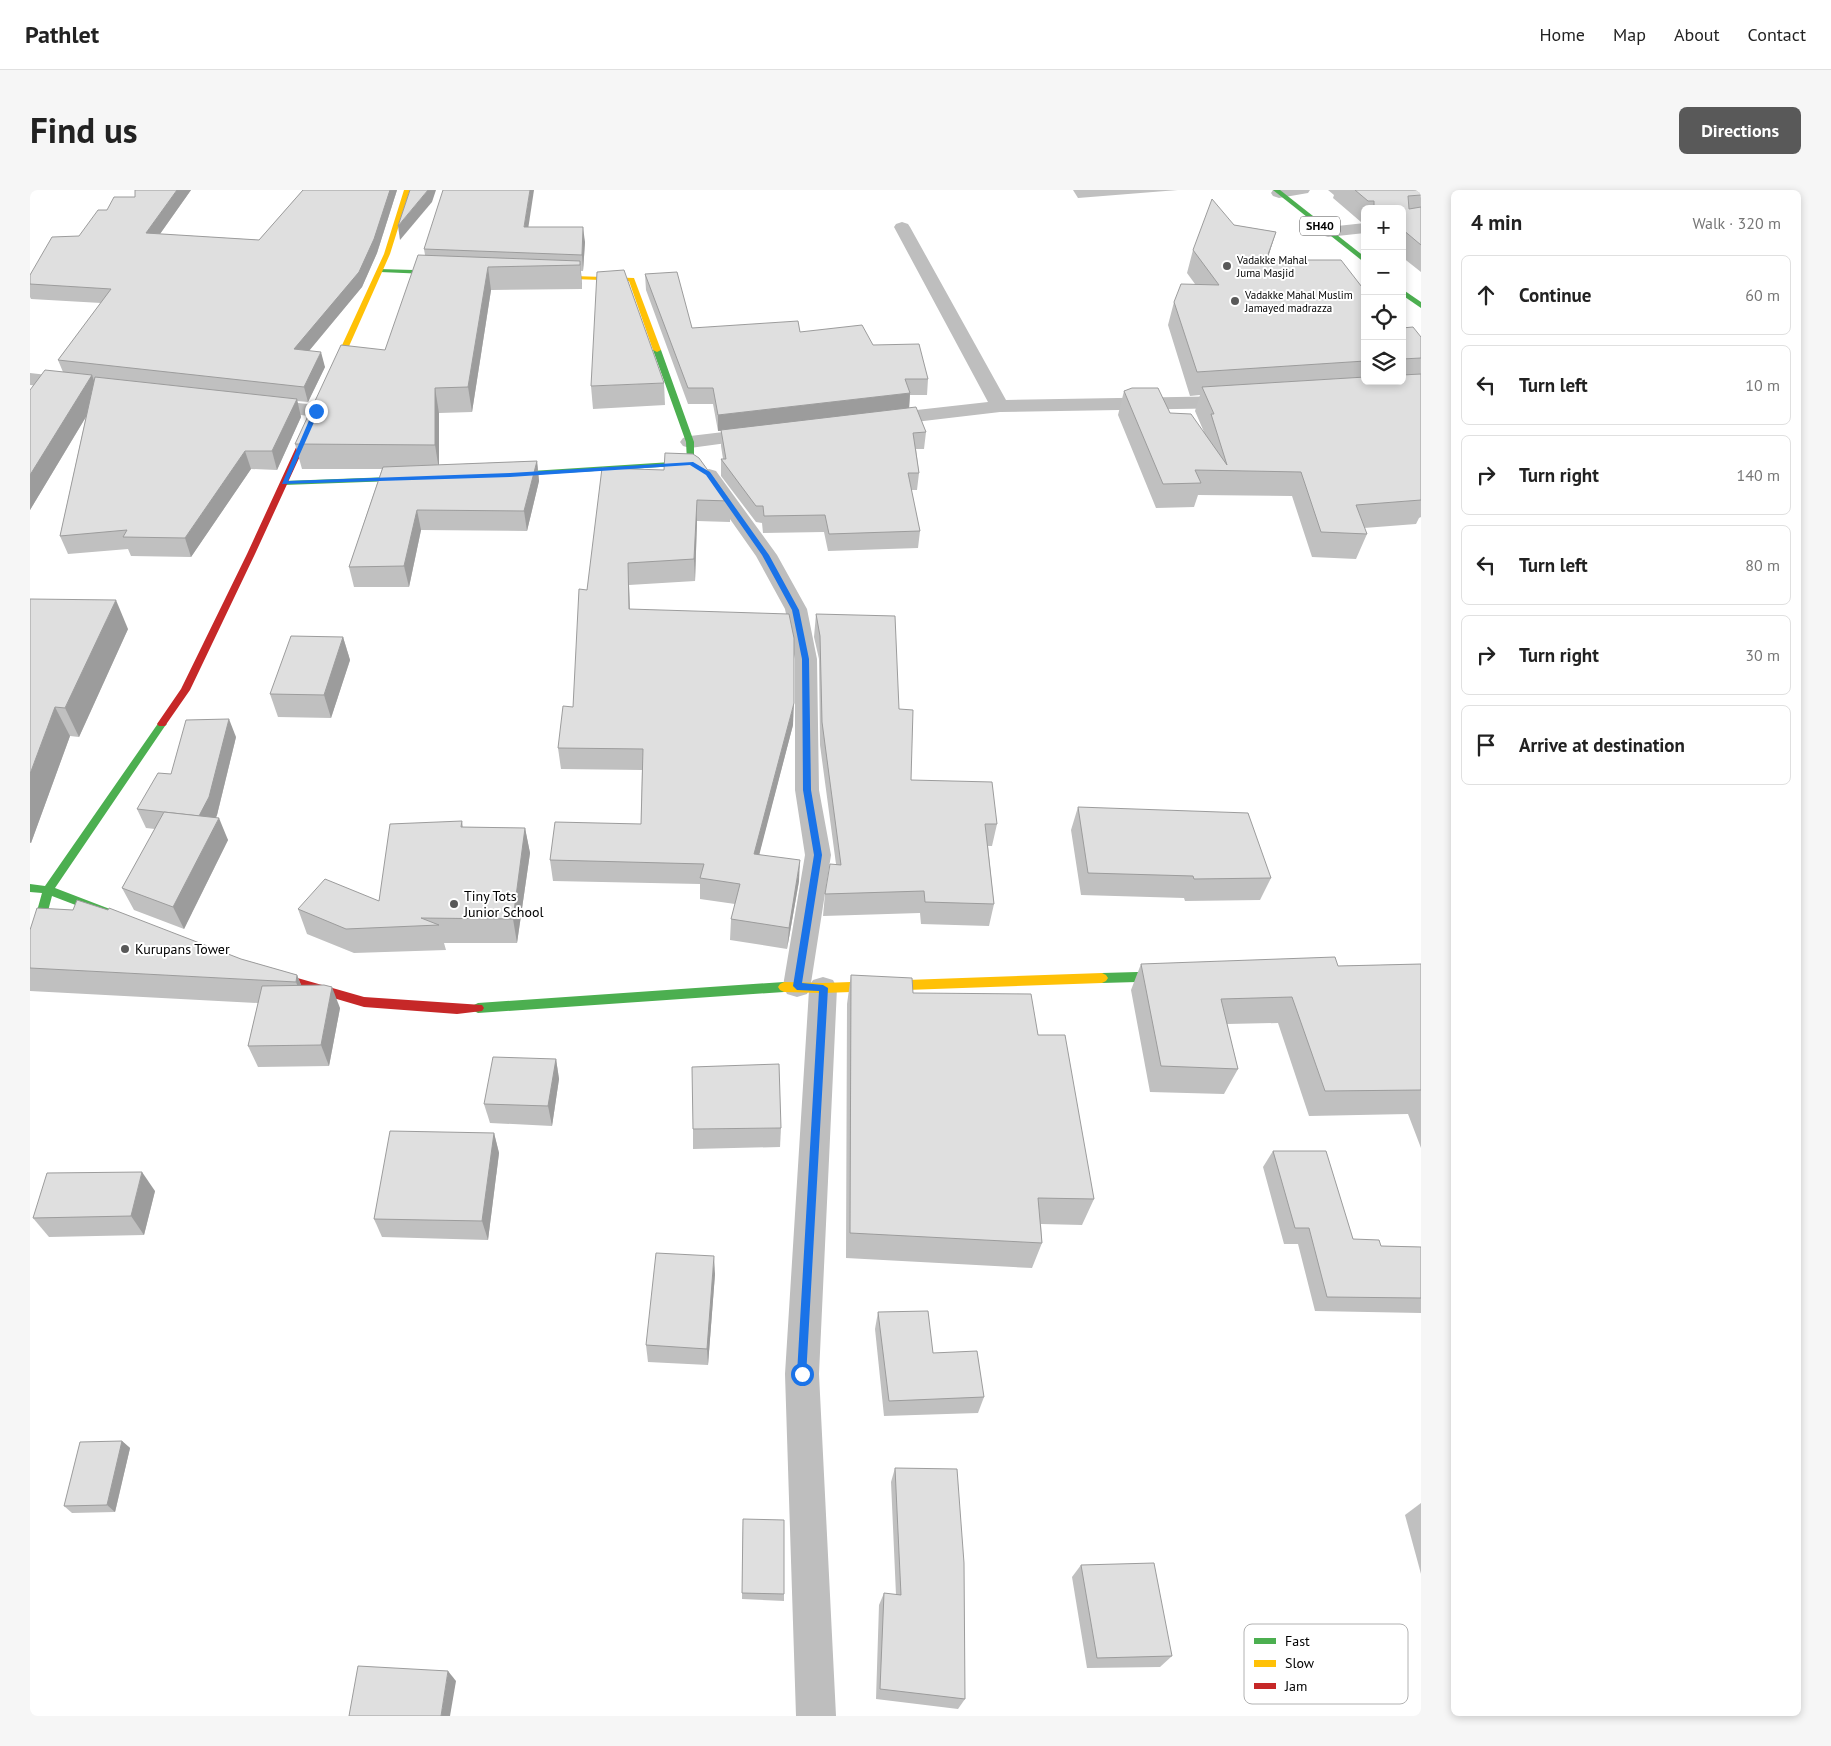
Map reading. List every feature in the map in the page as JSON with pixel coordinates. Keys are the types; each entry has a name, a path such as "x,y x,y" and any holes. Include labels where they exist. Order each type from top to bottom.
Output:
{"street":[{"path":"30,956 48,890 185,690 284,483 380,270 387,254 407,190"},
{"path":"1277,191 1302,190"},
{"name":"SH40","path":"1277,191 1361,258"},
{"path":"902,227 1000,406"},
{"path":"1328,232 1361,228"},
{"path":"380,270 458,273"},
{"path":"535,276 632,280 690,452 766,555 796,610 806,659 807,790 818,855 810,987 802,1374 816,1716"},
{"path":"1406,294 1421,306"},
{"path":"30,380 92,386"},
{"path":"864,422 1000,406 1255,401"},
{"path":"248,404 320,402"},
{"path":"491,475 690,452 777,432"},
{"path":"284,483 432,478"},
{"path":"30,888 48,890 119,917"},
{"path":"254,969 364,1002 457,1009 810,987 1182,976"}],"building":[{"path":"135,190 177,190 146,233 259,240 303,190 390,190 374,239 359,272 294,349 321,352 304,387 58,360 111,289 30,284 30,275 52,237 79,236 98,210 107,210 114,197 135,197"},
{"path":"410,190 428,190 398,226"},
{"path":"443,190 530,190 524,227 583,227 582,255 424,249"},
{"path":"1355,190 1421,190 1421,195 1408,196 1409,209 1421,207 1421,245 1406,232 1406,205 1374,205 1374,201 1368,201"},
{"path":"1212,199 1234,225 1276,232 1266,260 1341,260 1361,286 1361,361 1197,372 1174,302 1181,284 1219,285 1193,250"},
{"path":"418,255 580,261 580,265 488,267 468,387 435,388 435,445 295,444 341,345 385,350"},
{"path":"624,270 664,383 591,386 597,272"},
{"path":"677,272 692,328 798,321 800,332 862,325 873,345 919,344 928,379 905,379 910,393 718,415 713,388 688,388 645,274"},
{"path":"1413,327 1421,337 1421,358 1406,359 1406,328"},
{"path":"45,370 92,375 30,475 30,390"},
{"path":"1421,374 1421,500 1356,505 1367,534 1321,532 1301,472 1195,470 1201,483 1163,484 1124,391 1132,388 1158,388 1170,413 1191,414 1227,465 1211,414 1214,414 1202,387 1361,377 1361,385 1406,385 1406,375"},
{"path":"95,377 297,399 272,451 245,451 185,538 123,537 127,530 60,536"},
{"path":"916,407 926,432 913,433 919,473 908,473 920,531 829,534 825,515 764,516 763,506 756,506 721,459 726,459 721,430"},
{"path":"665,453 693,454 699,458 730,501 697,500 694,559 628,563 629,609 789,614 794,638 794,703 754,854 800,860 789,928 731,919 740,884 700,878 704,864 550,860 555,822 641,824 643,749 558,748 563,706 573,707 579,589 587,590 602,468 664,470"},
{"path":"537,461 524,511 417,510 404,566 349,567 383,467"},
{"path":"30,599 116,600 65,708 55,707 30,774"},
{"path":"816,614 895,616 899,709 913,710 911,780 992,782 997,824 985,824 994,904 925,902 924,891 825,894 830,864 841,865 822,722 820,636"},
{"path":"291,636 343,637 324,695 270,694"},
{"path":"229,719 209,797 199,816 137,809 158,773 171,774 186,720"},
{"path":"1078,807 1248,813 1271,878 1194,879 1193,876 1088,873"},
{"path":"164,812 219,818 173,907 122,888"},
{"path":"462,821 461,827 525,828 513,919 421,918 439,925 346,929 298,909 325,879 379,901 390,824"},
{"path":"77,900 108,910 109,908 241,959 297,975 296,982 30,968 30,930 37,908 73,910"},
{"path":"1335,957 1338,966 1421,964 1421,1090 1325,1091 1292,997 1221,999 1238,1069 1161,1066 1141,964"},
{"path":"851,975 912,978 913,993 1031,994 1038,1035 1065,1035 1094,1199 1038,1198 1042,1243 850,1233"},
{"path":"324,985 332,987 321,1045 248,1046 262,986"},
{"path":"493,1057 556,1059 548,1106 484,1104"},
{"path":"779,1064 781,1128 693,1129 692,1067"},
{"path":"390,1131 494,1133 482,1221 374,1219"},
{"path":"1273,1151 1326,1151 1353,1239 1379,1240 1381,1246 1421,1247 1421,1298 1327,1297 1309,1228 1295,1228"},
{"path":"142,1172 131,1216 33,1218 47,1173"},
{"path":"656,1253 714,1256 707,1349 646,1345"},
{"path":"928,1311 933,1353 977,1351 984,1397 889,1401 878,1312"},
{"path":"122,1441 107,1505 64,1506 80,1442"},
{"path":"895,1468 957,1469 964,1563 965,1699 880,1689 884,1593 901,1595"},
{"path":"743,1519 784,1520 784,1594 742,1593"},
{"path":"1154,1563 1172,1656 1097,1658 1081,1565"},
{"path":"358,1666 448,1671 441,1716 349,1716"}],"traffic: fast":[{"path":"1276,190 1361,258"},
{"path":"380,270 450,273"},
{"path":"1406,294 1421,306"},
{"path":"500,475 691,463 690,442 657,350"},
{"path":"284,483 417,478"},
{"path":"30,956 48,890 162,724"},
{"path":"30,888 48,890 111,914"},
{"path":"1102,978 1172,976"},
{"path":"478,1008 784,987"}],"traffic: slow":[{"path":"330,380 387,254 407,190"},
{"path":"545,276 632,279 657,350"},
{"path":"784,987 823,988 1102,978"}],"traffic: jam":[{"path":"162,724 185,690 251,554 313,419"},
{"path":"266,974 364,1002 457,1009 478,1008"}],"place":[{"name":"Vadakke Mahal Juma Masjid","path":"1227,266"},
{"name":"Vadakke Mahal Muslim Jamayed madrazza","path":"1235,301"},
{"name":"Tiny Tots Junior School","path":"454,904"},
{"name":"Kurupans Tower","path":"125,949"}],"route":[{"path":"316,411 284,483 510,475 691,463 708,474 766,555 796,610 806,659 807,790 818,855 797,986 823,988 802,1374"}]}
